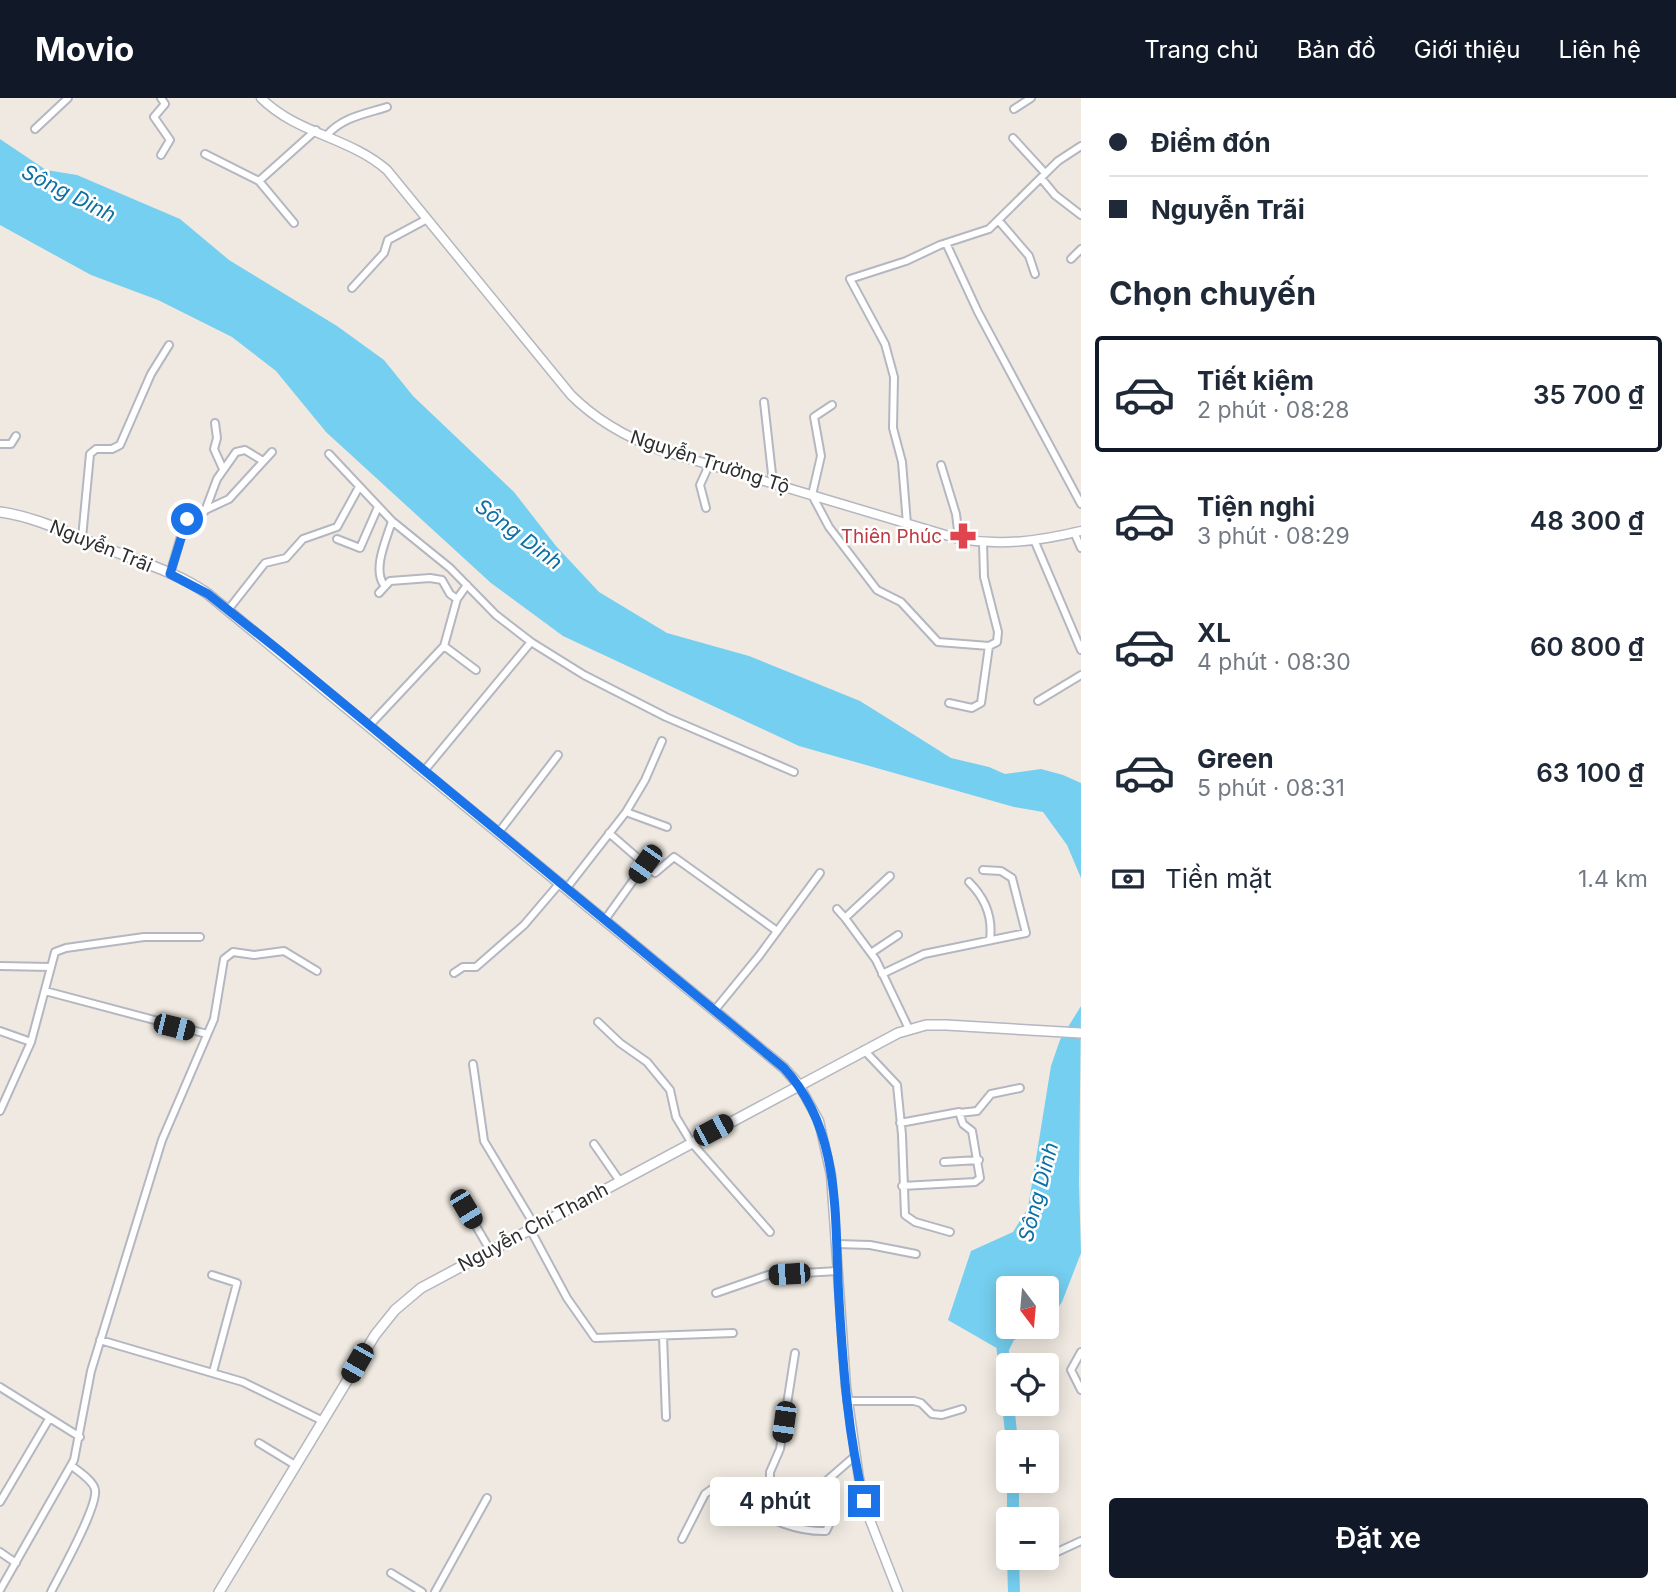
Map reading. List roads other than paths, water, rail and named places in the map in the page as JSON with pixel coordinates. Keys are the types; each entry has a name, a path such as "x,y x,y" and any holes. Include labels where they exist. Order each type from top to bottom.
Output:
{"main road":[{"name":"Nguyễn Trãi","path":"0,512 26,517 82,538 199,588 784,1068 799,1085"},
{"name":"Nguyễn Chí Thanh","path":"219,1592 363,1352 395,1310 426,1285 864,1049 909,1029 934,1025 979,1026 1081,1033"}],"street":[{"path":"35,129 68,98"},
{"path":"161,98 165,104 154,117 170,140 161,155"},
{"name":"Nguyễn Trường Tộ","path":"261,98 282,116 355,147 380,164 571,395 591,414 642,443 960,539 983,543 1035,542 1078,532"},
{"path":"1014,109 1031,98"},
{"path":"327,135 335,126 349,118 387,107"},
{"path":"259,181 316,130"},
{"path":"1013,138 1043,175 1055,195 1081,215"},
{"path":"907,524 902,461 893,428 894,377 885,344 850,279 980,233 999,221 1043,175 1068,153 1081,146"},
{"path":"205,154 259,181 294,223"},
{"path":"352,288 384,253 388,240 427,219"},
{"path":"999,221 1029,256 1035,274"},
{"path":"946,243 978,312 1081,504"},
{"path":"1071,259 1081,248"},
{"path":"82,538 90,454 96,449 112,449 120,445 147,383 169,345"},
{"path":"764,402 773,483"},
{"path":"832,405 814,417 821,456 812,495 829,527 877,590 901,602 934,639 946,644 989,646 997,642 998,632 984,577 983,543"},
{"path":"215,423 217,438 214,449 223,469"},
{"path":"0,444 11,444 16,436"},
{"path":"205,511 223,469 239,450 245,450 264,461"},
{"path":"170,574 187,519 229,499 272,452"},
{"path":"329,454 392,521 450,568 496,615 531,642 584,675 666,717 794,772"},
{"path":"706,508 701,485 709,465"},
{"path":"941,465 956,514 960,539"},
{"path":"228,610 265,562 286,558 303,539 337,527 359,487"},
{"path":"337,539 360,548 378,507"},
{"path":"384,585 380,577 382,556 392,521"},
{"path":"1078,532 1081,548"},
{"path":"1035,542 1081,650"},
{"path":"379,593 384,585 393,580 437,578 443,581 450,594 457,599"},
{"path":"369,726 444,646 457,599 467,585"},
{"path":"424,771 531,642"},
{"path":"444,646 476,670"},
{"path":"949,703 972,708 981,703 989,646"},
{"path":"1038,701 1081,675"},
{"path":"454,973 463,967 477,967 563,887 626,812 645,780 662,740"},
{"path":"499,832 558,755"},
{"path":"626,812 667,827"},
{"path":"609,833 655,873 659,873 674,857 777,931"},
{"path":"604,921 645,864"},
{"path":"882,974 914,958 990,939 1022,935 1027,929 1012,878 1001,871 983,870"},
{"path":"714,1011 820,873"},
{"path":"845,918 890,876"},
{"path":"969,882 979,892 990,916 990,939"},
{"path":"837,909 871,953 909,1029"},
{"path":"871,953 898,935"},
{"path":"0,1111 31,1042 55,953 66,948 144,937 200,937"},
{"path":"0,1590 72,1466 100,1340 162,1139 216,1012 222,965 228,953 254,955 284,951 317,971"},
{"path":"0,966 51,967"},
{"path":"45,991 207,1034"},
{"path":"598,1021 620,1043 647,1062 670,1090 676,1118 691,1142 770,1231"},
{"path":"0,1031 31,1042"},
{"path":"864,1049 895,1081 900,1123 903,1212 906,1217 950,1232"},
{"path":"473,1065 484,1141 533,1227 568,1298 592,1336 600,1339 733,1333"},
{"name":"Nguyễn Trãi","path":"799,1085 814,1110 823,1134 833,1191 847,1401 855,1456 868,1514 898,1592"},
{"path":"900,1123 955,1111 978,1111 991,1094 1020,1087"},
{"path":"902,1186 977,1181 980,1178 972,1131 963,1125 960,1113"},
{"path":"594,1144 619,1180"},
{"path":"944,1162 979,1160"},
{"path":"466,1209 490,1250"},
{"path":"837,1244 870,1245 915,1254"},
{"path":"716,1293 768,1275 838,1271"},
{"path":"212,1275 237,1283 214,1372"},
{"path":"663,1336 666,1417"},
{"path":"100,1340 214,1372 259,1389 323,1421"},
{"path":"1081,1352 1071,1370 1081,1390"},
{"path":"795,1353 780,1449 770,1472 770,1484 773,1488 827,1508"},
{"path":"0,1387 80,1437"},
{"path":"847,1401 914,1401 921,1403 932,1414 942,1415 962,1409"},
{"path":"1,1498 49,1419"},
{"path":"259,1443 295,1465"},
{"path":"682,1539 705,1494 712,1489 751,1507 771,1520 806,1531 828,1529 824,1483 855,1456"},
{"path":"51,1592 81,1534 95,1493 93,1485 72,1466"},
{"path":"435,1592 487,1498"},
{"path":"1059,1551 1081,1541"},
{"path":"0,1552 16,1563"},
{"path":"391,1573 422,1592"}],"water":[{"path":"0,139 46,170 77,175 180,219 229,260 337,326 384,360 413,396 514,492 556,546 599,592 667,633 749,656 860,701 951,758 989,767 1005,774 1041,769 1081,783 1081,878 1067,845 1043,812 1014,807 799,746 563,636 491,583 326,432 276,371 232,337 158,300 91,275 0,225"},
{"path":"1081,1006 1081,1253 1059,1306 1059,1276 996,1276 996,1339 1017,1339 1005,1353 948,1320 971,1251 1013,1232 1028,1208 1051,1066 1060,1040"}],"waterway":[{"name":"Sông Dinh","path":"1002,1339 1003,1353"},
{"name":"Sông Dinh","path":"1009,1416 1011,1430"},
{"name":"Sông Dinh","path":"1013,1493 1013,1507"},
{"name":"Sông Dinh","path":"1013,1570 1014,1592"}],"place":[{"name":"Thiên Phúc","path":"963,536"}]}
